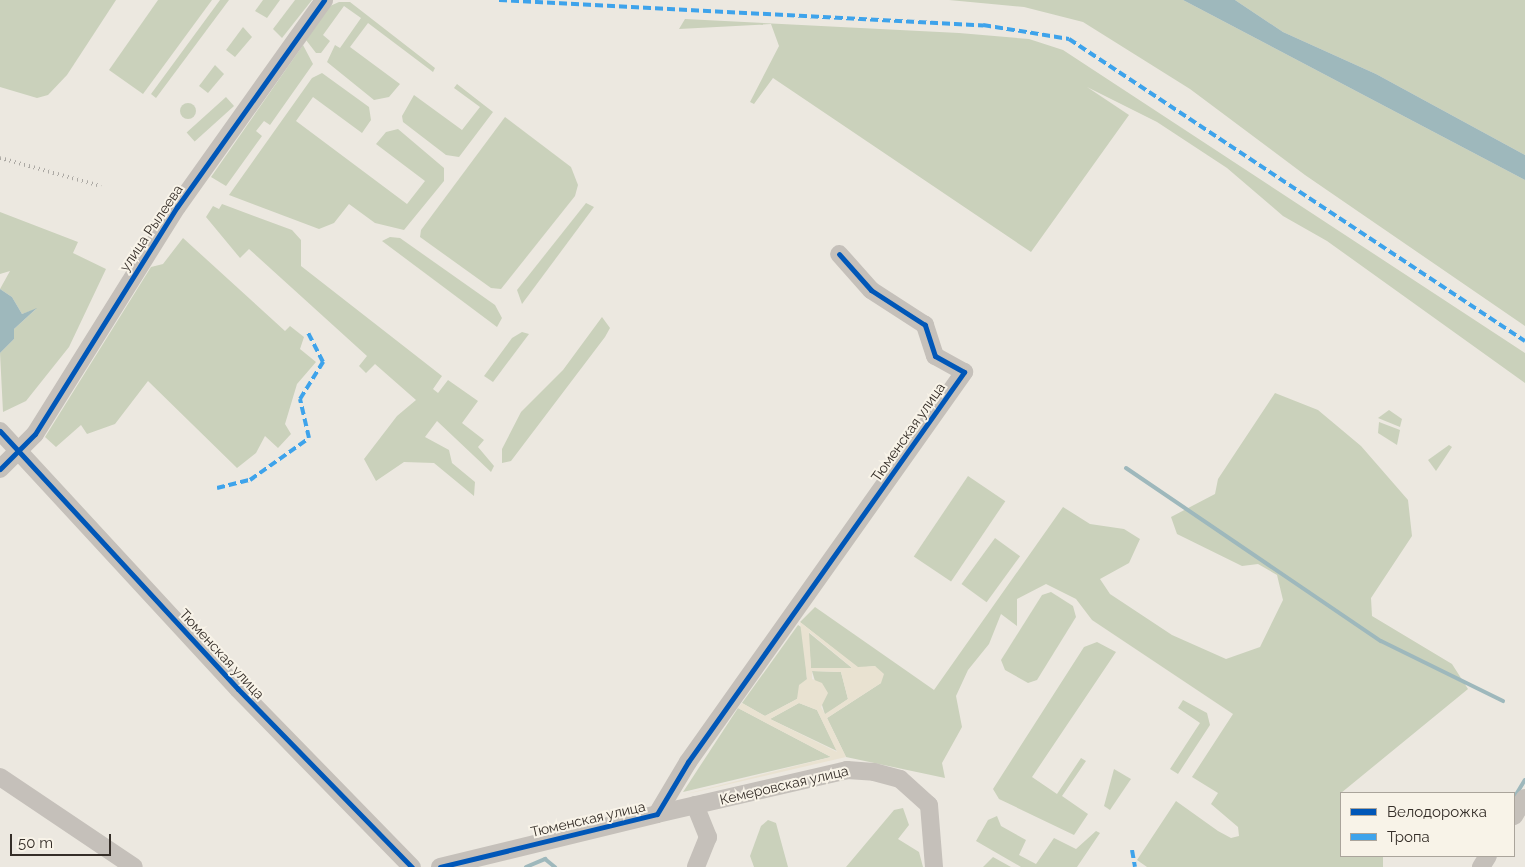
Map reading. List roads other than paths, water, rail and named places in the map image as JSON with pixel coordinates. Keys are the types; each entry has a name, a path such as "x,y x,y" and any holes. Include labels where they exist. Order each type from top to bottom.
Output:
{"street":[{"name":"улица Рылеева","path":"0,469 19,452 85,359 177,207 324,0"},
{"name":"Тюменская улица","path":"440,867 657,814 688,762 964,372 935,356 925,325 871,290 838,254"},
{"name":"Тюменская улица","path":"0,431 238,689 412,867"},
{"name":"Кемеровская улица","path":"657,814 847,770 874,772 900,779 929,805 934,867"},
{"path":"0,777 134,867"},
{"path":"1515,814 1525,798"},
{"path":"695,805 708,837 696,867"}],"water":[{"path":"1183,0 1235,0 1283,32 1376,74 1525,155 1525,180"},
{"path":"0,289 12,297 22,314 37,308 14,329 14,339 0,353"}],"waterway":[{"path":"1126,468 1381,641 1503,701"},
{"path":"1515,796 1525,780"},
{"path":"526,867 545,859 555,867"}],"railway":[{"path":"0,158 101,186"}]}
